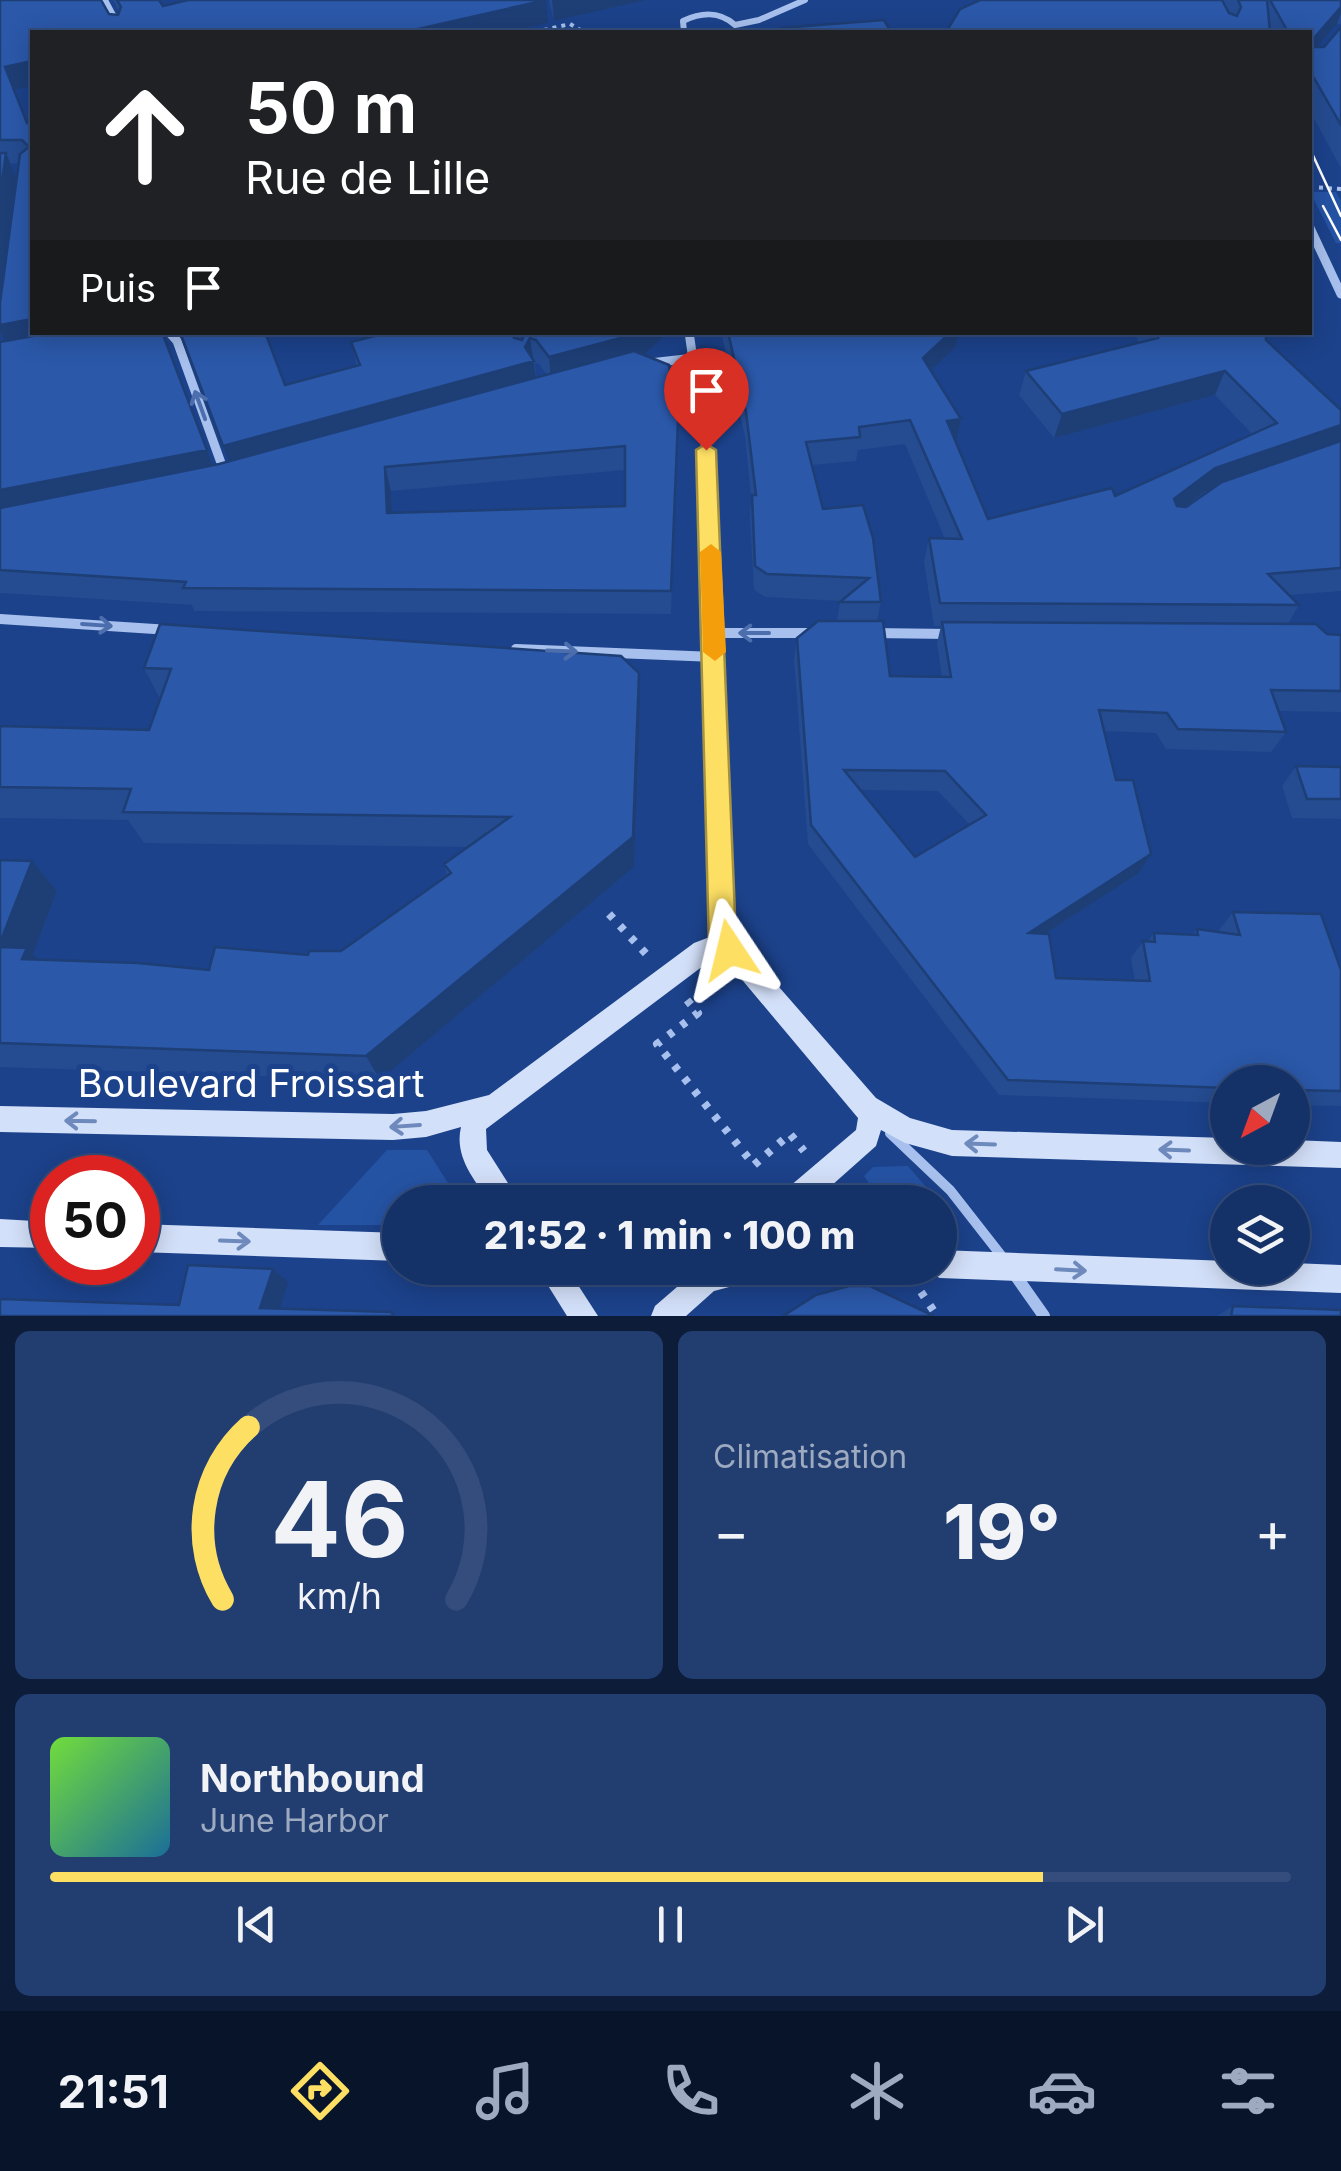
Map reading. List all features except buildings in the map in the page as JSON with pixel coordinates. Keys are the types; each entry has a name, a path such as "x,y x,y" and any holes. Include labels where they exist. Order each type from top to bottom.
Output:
{"main road":[{"path":"496,1185 474,1152 470,1140 474,1123 704,949 722,947 736,954 872,1113 906,1130 952,1143 1341,1155"},
{"name":"Boulevard Froissart","path":"0,1119 393,1127 442,1121 499,1103"},
{"path":"813,1185 867,1137 872,1113"},
{"path":"0,1234 30,1235"},
{"path":"160,1239 382,1245"},
{"path":"957,1265 1341,1279"},
{"path":"560,1285 584,1316"},
{"path":"664,1316 699,1285"}],"street":[{"path":"105,0 121,30"},
{"path":"683,30 680,26 685,19 709,9 723,16 733,29 805,0"},
{"path":"1312,232 1341,294"},
{"path":"170,335 180,348 222,481 246,474"},
{"path":"689,335 706,450 722,947"},
{"path":"637,366 694,358"},
{"path":"0,619 177,630"},
{"path":"714,632 826,633"},
{"path":"866,633 965,634"},
{"path":"498,648 715,657"},
{"path":"1010,1267 1044,1316"}],"lane":[{"path":"180,348 191,345"},
{"path":"872,1113 950,1190 1010,1267"}],"path":[{"path":"544,30 570,24 580,30"},
{"path":"946,30 959,24"},
{"path":"1312,187 1341,189"},
{"path":"609,914 698,1013 657,1044 754,1166 790,1134 824,1175"}],"shaded area":[{"path":"1312,192 1336,192 1341,201 1341,243 1336,243"},
{"path":"387,1150 427,1150 449,1185 382,1185 382,1225 318,1225"},
{"path":"908,1166 924,1185 870,1185 864,1176 873,1167"}],"tram line":[{"path":"1312,153 1341,216"},
{"path":"1323,206 1341,240"}],"slow traffic":[{"path":"711,552 715,652"}],"route":[{"path":"706,450 722,947 730,950"}]}
